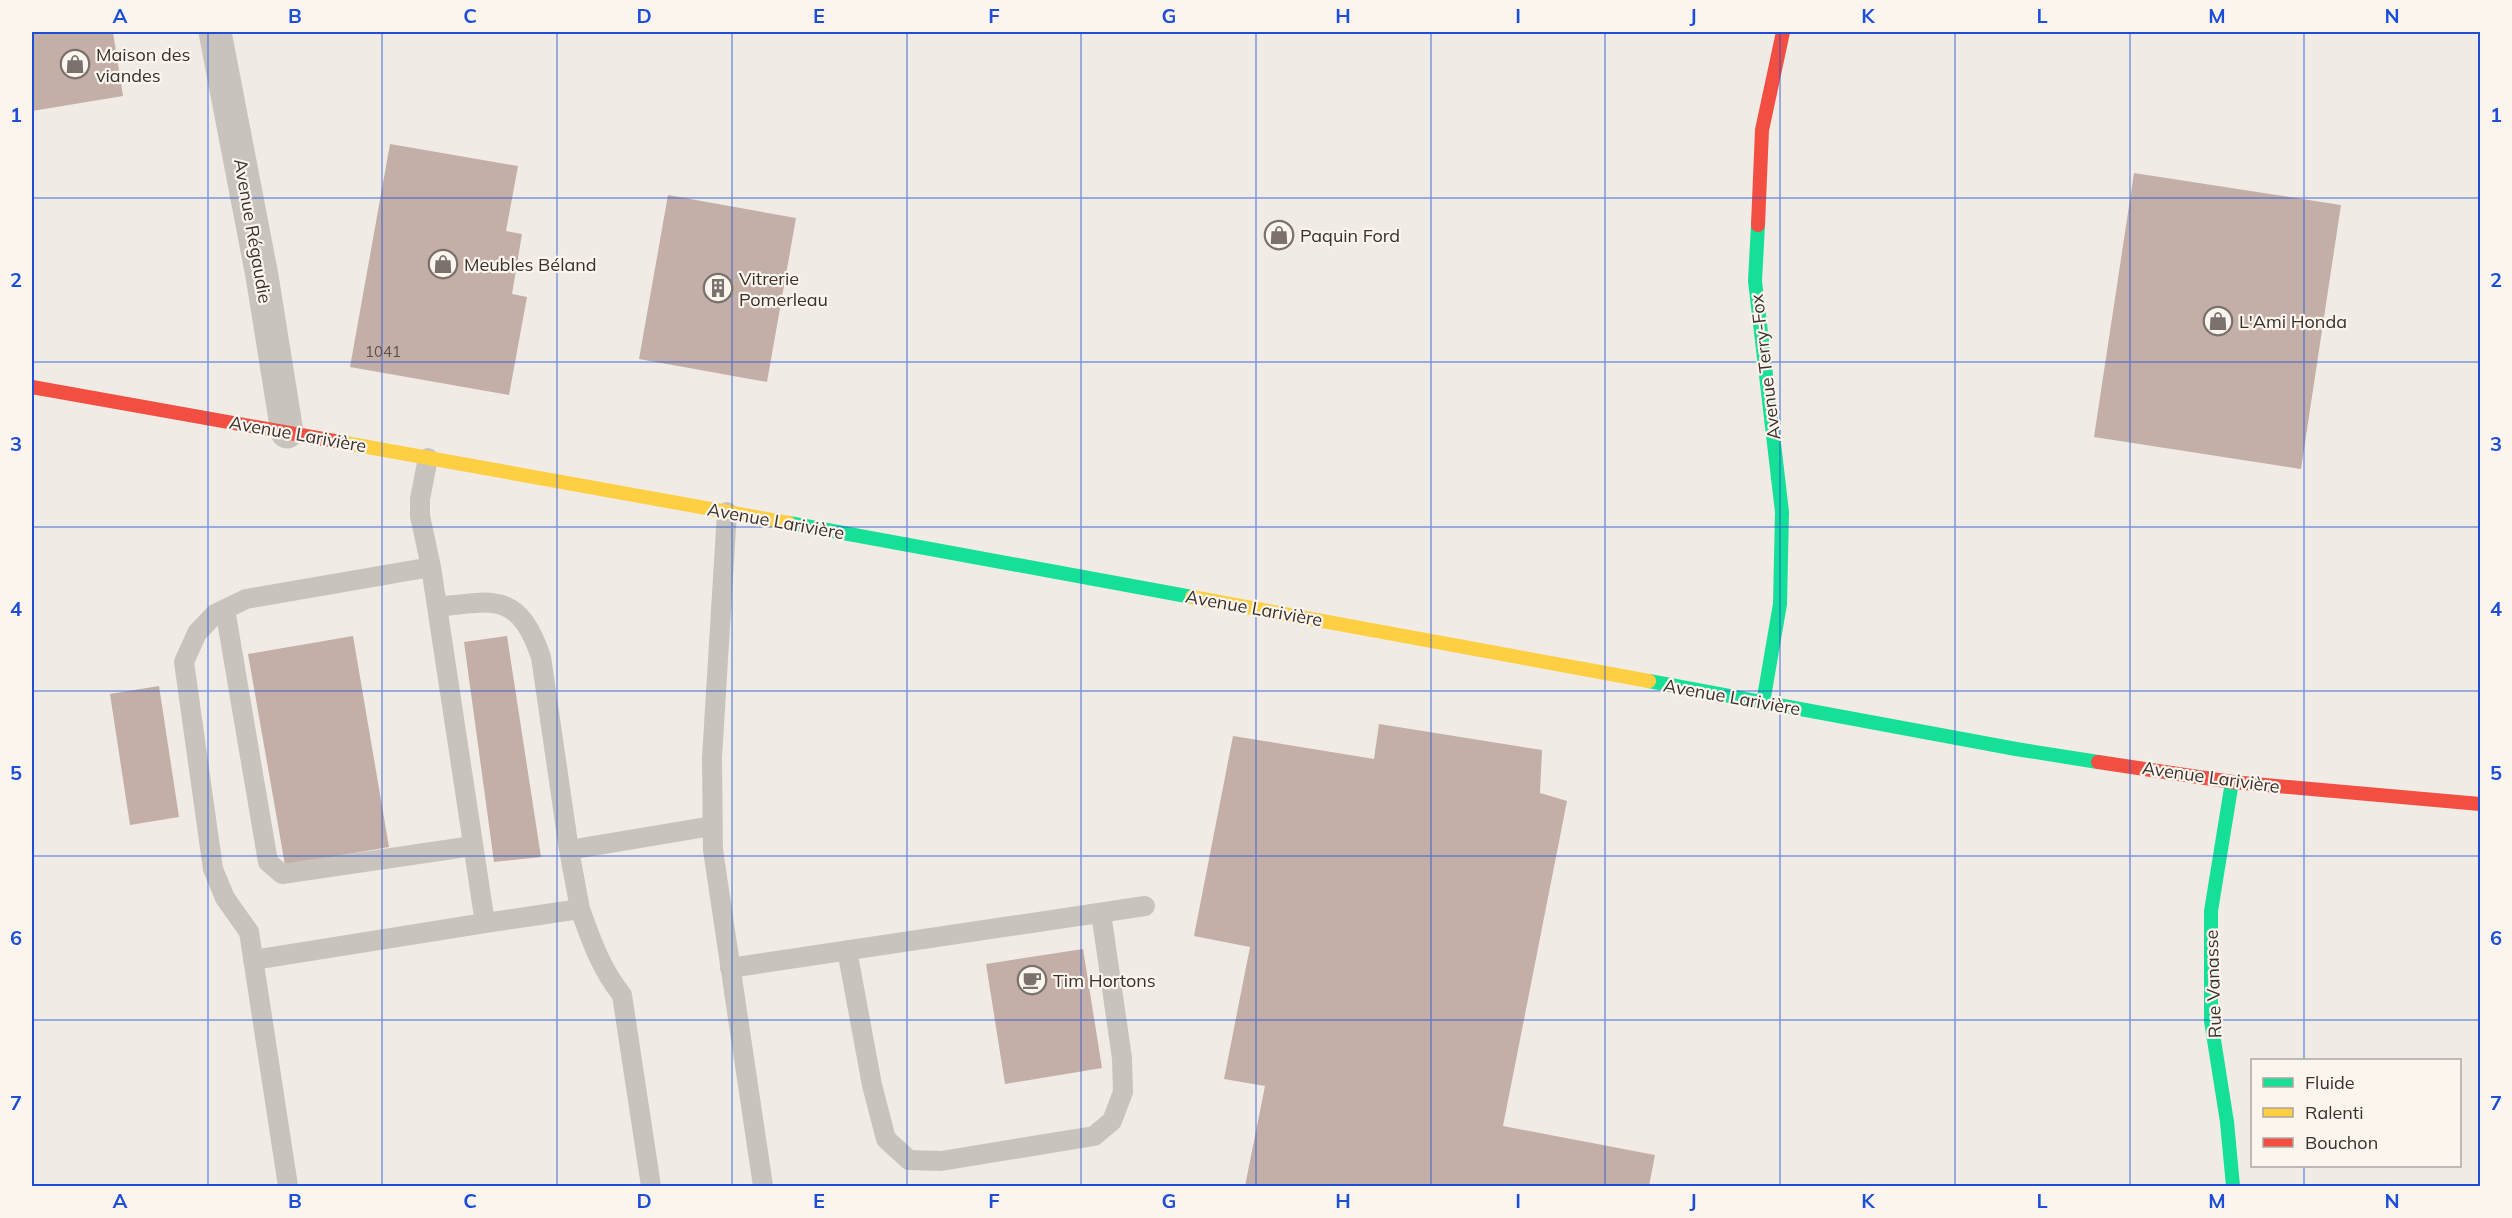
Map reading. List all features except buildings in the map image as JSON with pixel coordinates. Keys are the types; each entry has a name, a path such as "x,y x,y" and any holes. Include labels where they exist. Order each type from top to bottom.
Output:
{"main road":[{"name":"Avenue Terry-Fox","path":"1764,703 1780,604 1782,512 1755,281 1762,130 1783,32"},
{"name":"Avenue Larivière","path":"32,387 728,512 2016,749 2232,782 2481,804"},
{"name":"Rue Vanasse","path":"2232,782 2211,922 2211,1021 2227,1122 2233,1186"}],"street":[{"name":"Avenue Régaudie","path":"214,32 262,276 287,432"}],"lane":[{"path":"428,458 420,499 420,516 431,567 485,923"},
{"path":"728,512 712,758 713,850 763,1186"},
{"path":"288,1186 249,932 225,898 213,869 184,662 197,633 215,614 246,598 431,567"},
{"path":"437,608 474,603 501,604 520,614 534,636 541,657 569,850 580,909 594,949 611,982 622,995 651,1186"},
{"path":"225,609 268,862 282,874 473,846"},
{"path":"569,850 712,826"},
{"path":"730,968 1145,906"},
{"path":"253,960 580,909"},
{"path":"847,950 872,1085 886,1139 909,1160 941,1161 1094,1136 1112,1121 1123,1092 1122,1058 1101,913"}],"traffic: fast":[{"path":"1758,225 1755,281 1782,512 1780,604 1763,703"},
{"path":"789,523 1192,597"},
{"path":"1649,681 2098,762"},
{"path":"2232,782 2211,911 2211,1021 2227,1122 2233,1186"}],"traffic: slow":[{"path":"340,442 789,523"},
{"path":"1192,597 1649,681"}],"traffic: jam":[{"path":"1758,225 1762,130 1783,32"},
{"path":"32,387 340,442"},
{"path":"2098,762 2232,782 2480,804"}],"place":[{"name":"Maison des viandes","path":"75,64"},
{"name":"Paquin Ford","path":"1279,235"},
{"name":"Meubles Béland","path":"443,264"},
{"name":"Vitrerie Pomerleau","path":"718,288"},
{"name":"L'Ami Honda","path":"2218,321"},
{"name":"Tim Hortons","path":"1032,980"}]}
